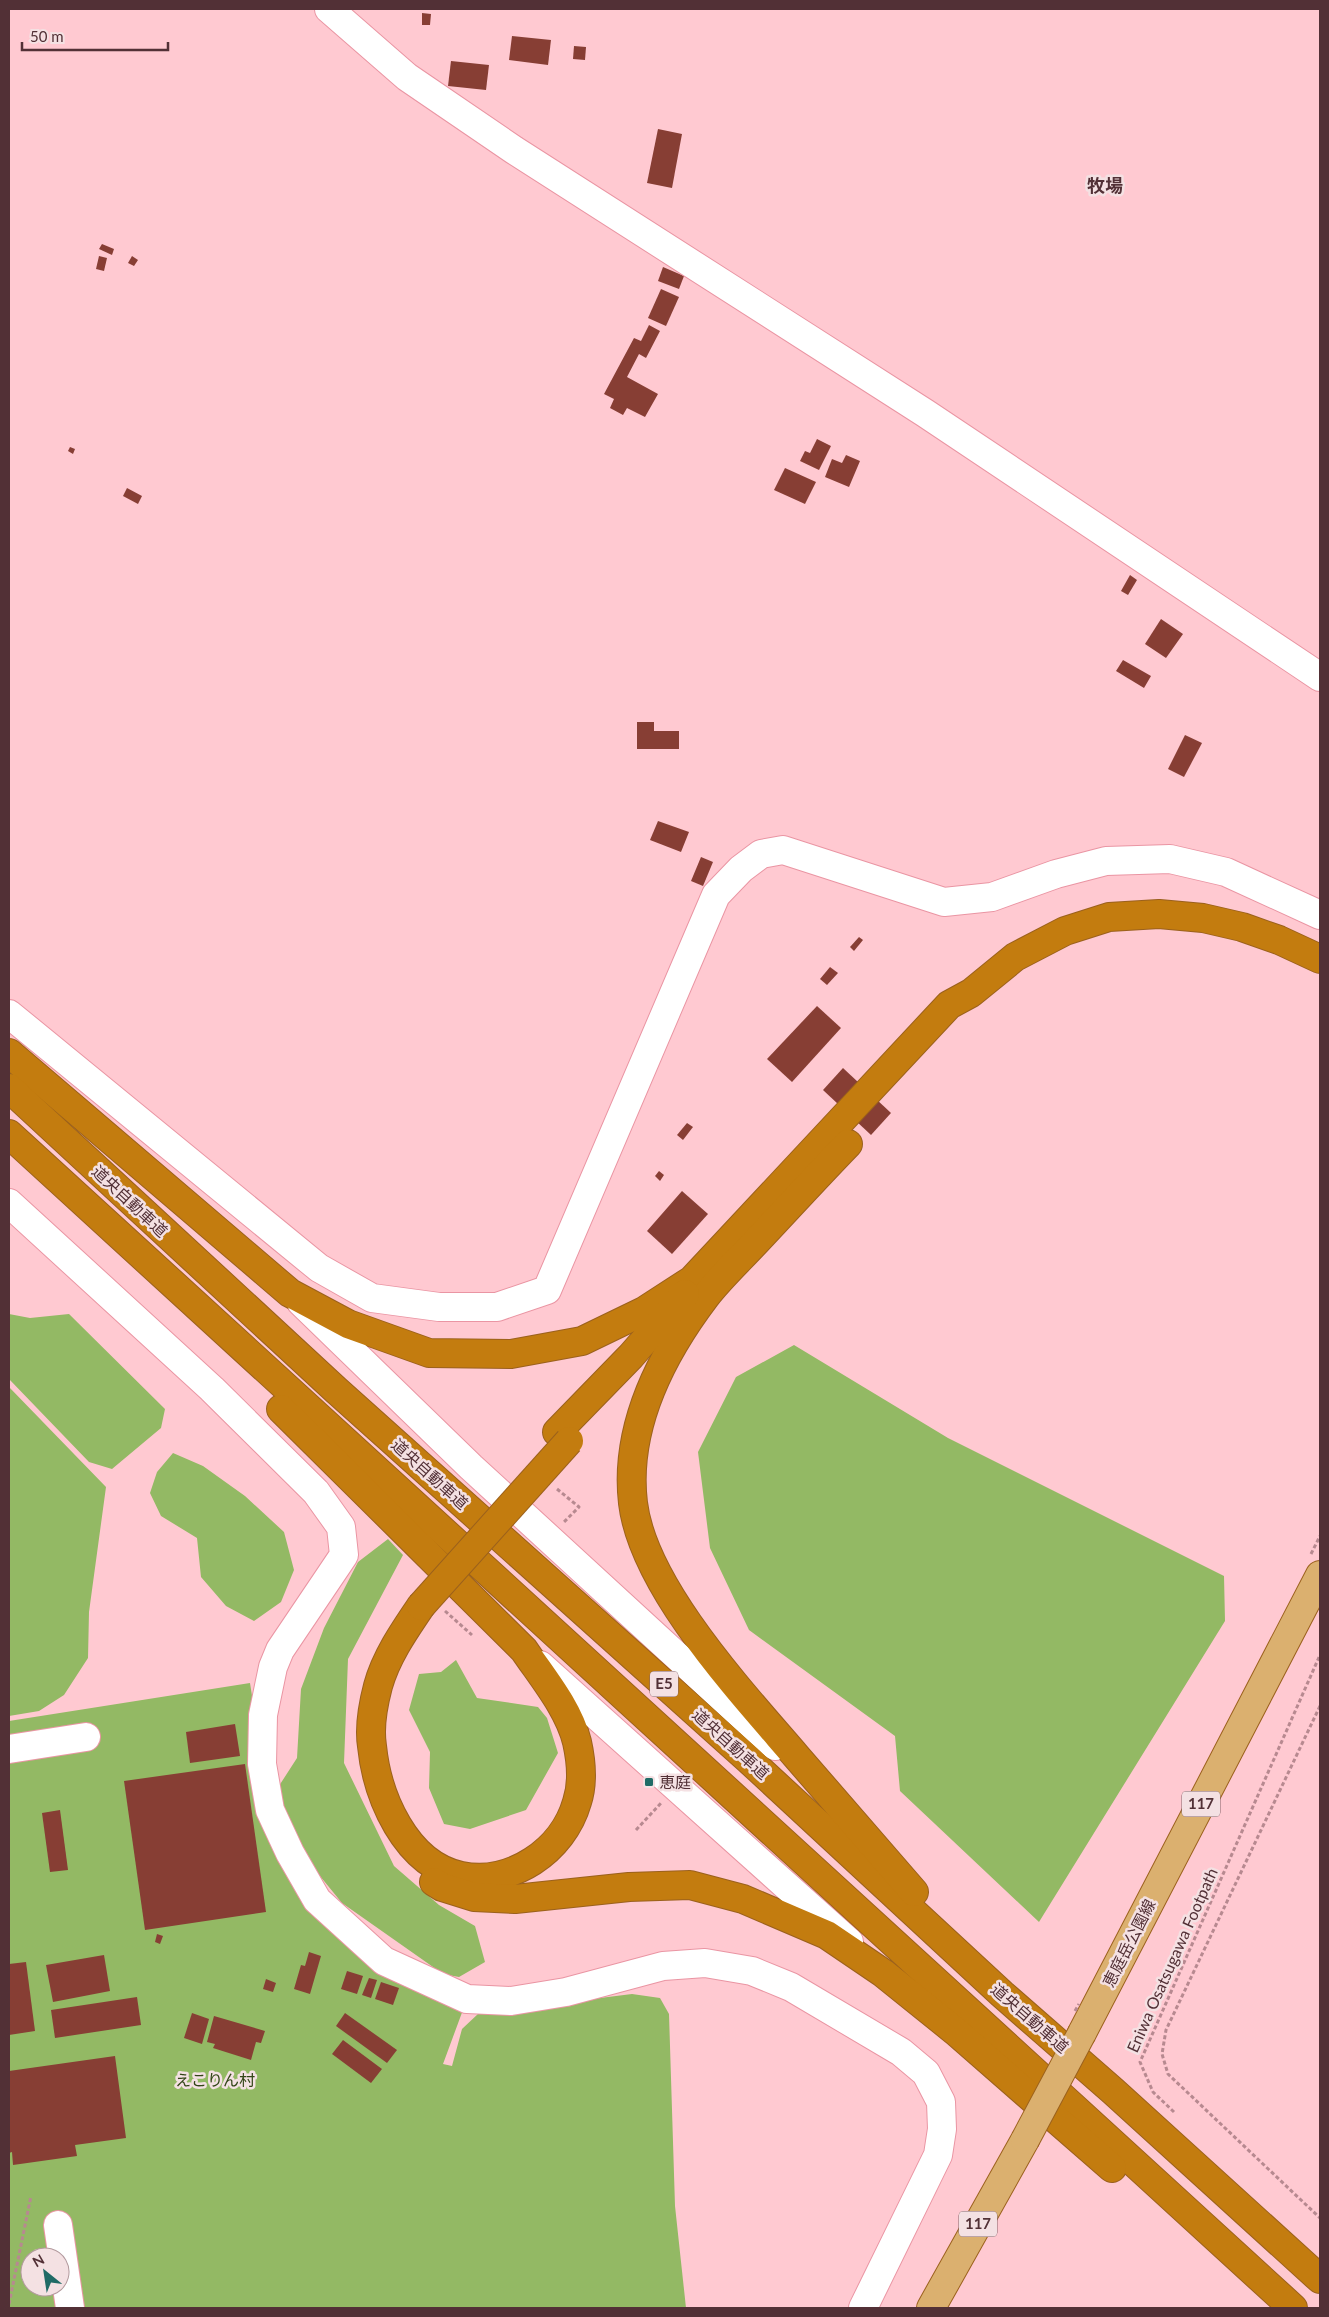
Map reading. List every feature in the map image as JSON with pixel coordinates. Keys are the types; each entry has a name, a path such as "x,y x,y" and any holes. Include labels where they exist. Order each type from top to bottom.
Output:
{"highway":[{"path":"9,1142 524,1650 558,1702 576,1742 580,1782 577,1803 564,1830 547,1850 529,1864 501,1876 484,1878 459,1875 438,1866 420,1853 401,1830 387,1807 377,1778 371,1744 372,1717 378,1685 395,1645 424,1602 563,1437 700,1287 950,1005 971,993 1014,957 1065,931 1109,916 1159,914 1202,918 1261,934 1320,959"},
{"path":"9,1053 290,1293 348,1324 429,1354 510,1354 582,1340 700,1287"},
{"name":"道央自動車道","path":"9,1088 193,1260 748,1759 1002,1994 1113,2091 1320,2280"},
{"name":"道央自動車道","path":"9,1134 1293,2308"},
{"path":"700,1287 680,1335 654,1383 636,1429 631,1469 633,1505 644,1542 660,1578 680,1611 738,1689 1002,1994"},
{"path":"424,1602 380,1641 367,1668 359,1691 353,1733 358,1769 376,1820 391,1845 411,1866 442,1887 474,1897 515,1899 629,1886 690,1885 743,1899 827,1935 883,1973 955,2031 1274,2308"}],"main road":[{"name":"恵庭岳公園線","path":"931,2308 1025,2140 1082,2033 1320,1575"}],"street":[{"path":"329,9 407,77 489,133 925,413 1320,677"},
{"path":"9,1014 319,1268 372,1298 439,1307 497,1307 547,1290 716,895 740,869 761,854 784,850 944,902 992,897 1056,874 1106,861 1170,859 1226,872 1320,915"},
{"path":"9,1203 212,1388 316,1492 341,1527 344,1555 280,1650 273,1667 263,1715 262,1764 270,1810 290,1853 317,1900 384,1961 467,1999 510,2001 566,1992 663,1966 705,1963 752,1971 791,1987 901,2052 926,2073 941,2102 942,2129 938,2155 863,2308"},
{"path":"290,1293 471,1467 844,1811"},
{"path":"524,1650 883,1973"},
{"path":"9,1749 86,1737"},
{"path":"58,2225 70,2308"}],"path":[{"path":"550,1483 578,1507 562,1524"},
{"path":"424,1602 472,1635"},
{"name":"Eniwa Osatsugawa Footpath","path":"1181,2119 1153,2092 1140,2062 1320,1655"},
{"path":"1320,1706 1166,2030 1162,2054 1168,2074 1320,2218"},
{"path":"636,1830 662,1802"},
{"path":"9,2304 31,2196"}],"green space":[{"path":"9,1314 30,1318 69,1314 165,1409 161,1428 112,1469 89,1462 9,1379"},
{"path":"794,1345 948,1438 1224,1576 1225,1621 1039,1922 900,1791 895,1736 749,1630 710,1548 698,1452 736,1377"},
{"path":"9,1387 106,1487 89,1612 88,1658 64,1695 39,1711 9,1716"},
{"path":"173,1453 203,1466 245,1496 284,1532 294,1570 281,1602 254,1621 226,1606 201,1577 197,1538 161,1516 150,1493 157,1472"},
{"path":"388,1539 403,1555 348,1659 344,1763 394,1866 439,1905 475,1926 485,1962 459,1977 443,1974 342,1903 302,1854 277,1789 297,1758 301,1689 324,1628 358,1562"},
{"path":"456,1660 477,1698 538,1707 547,1718 558,1753 526,1810 470,1829 444,1824 429,1788 430,1752 409,1710 419,1674 441,1672"},
{"name":"えこりん村","path":"250,1683 270,1810 317,1900 467,1999 443,2064 452,2066 462,2029 479,2013 632,1994 660,1998 669,2014 675,2206 686,2308 9,2308 9,1721"}],"building":[{"path":"422,13 431,14 430,25 422,25"},
{"path":"512,36 551,40 548,65 509,60"},
{"path":"574,46 586,47 585,60 573,59"},
{"path":"451,61 489,65 486,90 448,86"},
{"path":"658,129 682,134 672,188 647,183"},
{"path":"102,244 114,249 112,255 99,249"},
{"path":"99,256 107,258 104,271 96,269"},
{"path":"132,256 138,260 134,266 128,263"},
{"path":"663,267 684,276 679,289 658,281"},
{"path":"661,289 679,297 666,326 648,318"},
{"path":"649,325 660,331 646,358 639,354 627,377 658,394 645,417 627,408 623,415 610,408 614,399 604,394 634,338 641,341"},
{"path":"817,439 831,446 819,470 800,461 805,451 810,453"},
{"path":"70,447 75,449 73,454 68,451"},
{"path":"846,455 860,461 849,487 825,477 832,459 842,463"},
{"path":"785,468 816,482 805,504 774,490"},
{"path":"127,488 142,496 138,504 123,496"},
{"path":"1130,575 1137,580 1128,595 1121,591"},
{"path":"1161,619 1183,634 1166,658 1145,644"},
{"path":"1123,660 1151,676 1144,688 1116,671"},
{"path":"637,722 654,722 654,731 679,731 679,749 637,749"},
{"path":"1185,735 1202,743 1184,777 1168,769"},
{"path":"658,821 689,832 681,852 650,840"},
{"path":"701,857 713,862 703,886 691,881"},
{"path":"859,937 863,940 854,951 850,947"},
{"path":"830,967 838,973 827,985 820,979"},
{"path":"817,1006 841,1028 792,1082 767,1059"},
{"path":"843,1068 891,1113 871,1135 823,1090"},
{"path":"687,1123 693,1127 683,1140 677,1135"},
{"path":"659,1171 664,1175 660,1181 655,1176"},
{"path":"682,1191 708,1214 672,1254 647,1231"},
{"path":"235,1724 240,1756 190,1763 186,1732"},
{"path":"245,1764 266,1912 145,1930 124,1781"},
{"path":"60,1810 68,1870 50,1872 42,1813"},
{"path":"157,1934 163,1936 160,1944 155,1942"},
{"path":"309,1952 321,1956 310,1994 294,1989 301,1965 305,1966"},
{"path":"104,1955 110,1991 53,2002 46,1965"},
{"path":"26,1962 35,2031 9,2035 9,1964"},
{"path":"347,1971 363,1976 357,1994 341,1989"},
{"path":"369,1978 377,1980 371,1998 362,1995"},
{"path":"266,1979 276,1983 273,1992 263,1989"},
{"path":"381,1982 399,1988 393,2005 375,1999"},
{"path":"137,1997 141,2025 55,2038 51,2010"},
{"path":"192,2013 209,2019 202,2044 184,2038"},
{"path":"345,2013 397,2050 387,2063 336,2026"},
{"path":"214,2016 265,2031 261,2043 256,2042 251,2060 213,2048 215,2044 207,2042"},
{"path":"343,2040 382,2069 371,2083 332,2054"},
{"path":"115,2056 126,2138 75,2145 77,2156 13,2165 12,2152 9,2153 9,2071"}],"place":[{"name":"恵庭","path":"649,1782"}],"district":[{"name":"牧場","path":"1105,186"}]}
